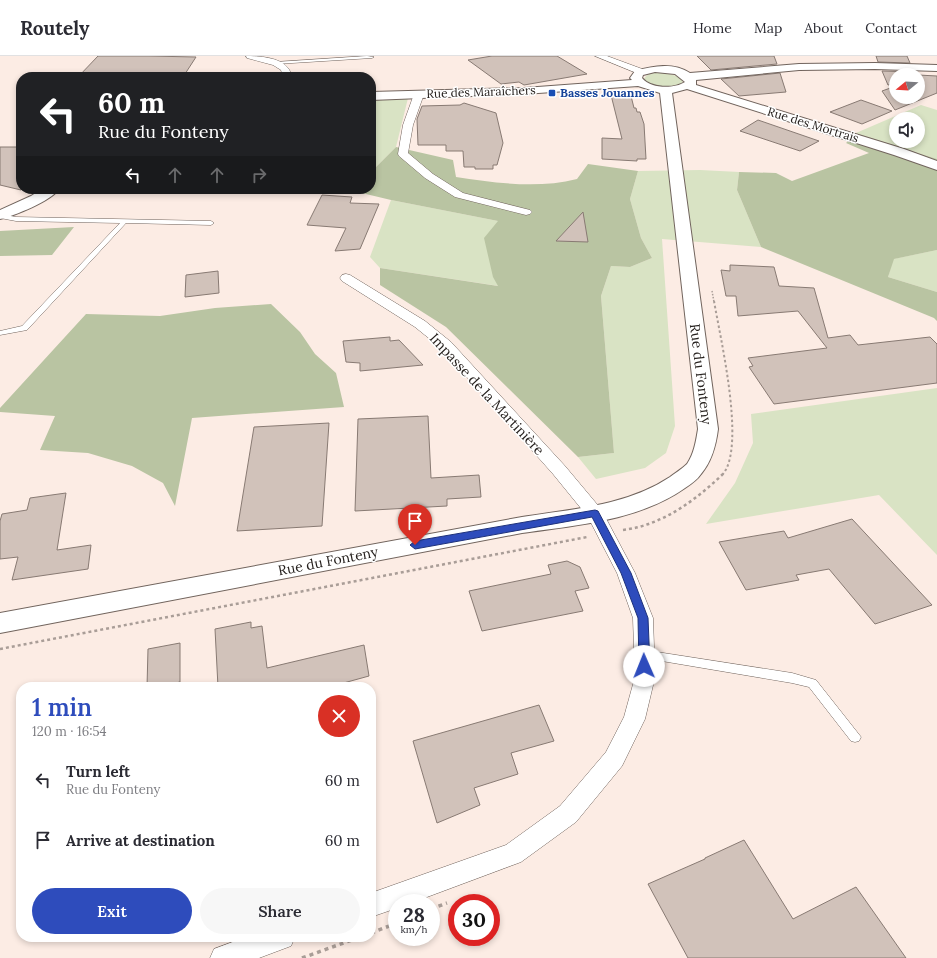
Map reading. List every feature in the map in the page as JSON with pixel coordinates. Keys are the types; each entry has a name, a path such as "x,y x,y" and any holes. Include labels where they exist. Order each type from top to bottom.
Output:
{"street":[{"path":"250,56 276,63 286,69 286,72"},
{"path":"599,56 642,72"},
{"name":"Rue des Mortrais","path":"642,72 661,65 678,72 688,81 937,166"},
{"path":"642,72 638,74 636,78 640,83 651,88 666,90 679,89 688,81 800,67 875,66 937,68"},
{"name":"Rue des Maraîchers","path":"376,96 524,91 640,83"},
{"name":"Rue du Fonteny","path":"0,623 522,525 595,513 624,507 646,500 670,489 693,470 705,448 708,429 666,90"},
{"path":"419,94 408,125 403,154 429,176 459,195 526,212"},
{"path":"0,215 44,194"},
{"name":"Impasse de la Martinière","path":"346,278 420,324 446,345 559,470 595,513 626,573 643,618 645,677 634,719 614,759 568,814 513,854 376,903"},
{"path":"223,958 268,942"}],"lane":[{"path":"296,61 300,56"},
{"path":"276,63 372,57"},
{"path":"0,215 16,219 211,223"},
{"path":"0,334 24,328 125,221"},
{"path":"644,654 792,678 812,683 855,737"}],"path":[{"path":"0,649 638,528 679,510 704,492 725,472 733,446 733,418 711,288"},
{"path":"376,931 388,926"},
{"path":"302,958 346,942"}],"green space":[{"path":"663,72 680,77 683,82 679,85 663,87 652,85 644,79 649,74"},
{"path":"408,98 396,147 376,167 376,100"},
{"path":"921,105 937,110 937,159 903,148 925,148 925,112 905,112"},
{"path":"889,119 889,144 856,133"},
{"path":"856,133 889,144 889,148 903,148 937,159 937,250 894,259 888,277 937,292 937,321 934,318 761,247 737,190 739,172 776,173 792,181 869,153 846,143"},
{"path":"396,147 453,160 456,177 501,183 547,184 577,179 588,164 638,171 630,199 641,238 652,258 630,267 611,266 601,296 614,453 578,457 446,327 380,285 380,268 498,286 493,277 484,238 498,221 366,194 376,194 376,167"},
{"path":"700,170 739,172 737,190 761,247 662,239 675,426 666,453 645,468 596,479 578,457 614,453 601,296 611,266 630,267 652,258 641,238 630,199 638,171"},
{"path":"391,200 498,221 499,286 380,268 370,257"},
{"path":"74,227 52,255 0,256 0,231"},
{"path":"937,250 937,292 888,277 893,259"},
{"path":"271,304 300,332 315,354 336,373 344,407 192,418 175,506 163,483 132,466 88,453 40,450 55,416 0,412 0,408 86,314 160,316 215,308"},
{"path":"937,388 937,555 879,495 706,524 735,483 753,443 751,414"}],"building":[{"path":"98,56 196,57 186,72 83,72"},
{"path":"492,56 557,56 587,74 524,85 519,82 501,84 468,60"},
{"path":"697,56 774,56 777,64 711,70"},
{"path":"876,56 907,56 910,63 878,62"},
{"path":"882,71 889,71 888,85"},
{"path":"780,73 786,92 739,96 721,79"},
{"path":"925,75 937,76 937,93 925,98"},
{"path":"889,88 889,101 882,91"},
{"path":"611,95 631,96 634,108 636,108 637,112 640,112 644,124 646,159 637,159 637,161 602,159 602,138 622,139"},
{"path":"861,100 892,111 862,124 830,112"},
{"path":"464,103 496,113 503,143 497,165 493,165 493,169 475,169 475,167 464,167 463,151 446,151 446,145 418,145 417,119 422,106 460,105"},
{"path":"891,104 910,104 895,110"},
{"path":"758,120 819,141 800,151 740,131"},
{"path":"0,147 16,147 16,189 0,185"},
{"path":"322,195 352,197 350,203 379,204 360,249 335,251 346,228 307,225"},
{"path":"583,212 588,242 556,241"},
{"path":"730,265 774,267 779,286 814,288 828,338 850,335 858,345 930,337 937,344 937,383 774,404 749,367 753,366 748,358 827,348 798,311 738,316 736,296 726,296 721,270 730,271"},
{"path":"218,271 219,293 185,297 186,275"},
{"path":"390,337 390,341 399,340 423,365 360,371 360,363 346,362 343,341"},
{"path":"428,416 431,478 479,475 481,497 447,499 447,506 355,511 358,419"},
{"path":"329,423 322,526 237,531 254,427"},
{"path":"66,493 57,550 91,545 88,569 12,580 18,557 0,559 0,521 2,514 27,510 30,498"},
{"path":"852,519 932,605 875,624 829,569 796,575 799,580 746,590 719,542 784,531 788,538"},
{"path":"567,561 580,567 589,588 575,591 583,611 482,631 469,591 551,574 548,565"},
{"path":"251,622 251,628 262,626 267,668 364,645 369,676 347,682 218,682 215,629"},
{"path":"180,643 180,682 147,682 148,649"},
{"path":"539,705 554,741 511,753 518,774 474,788 480,805 437,823 413,741"},
{"path":"744,840 793,919 856,887 906,958 688,958 648,884"}],"place":[{"name":"Basses Jouannes","path":"552,93"}],"route":[{"path":"415,545 595,513 626,573 643,618 644,666"}]}
